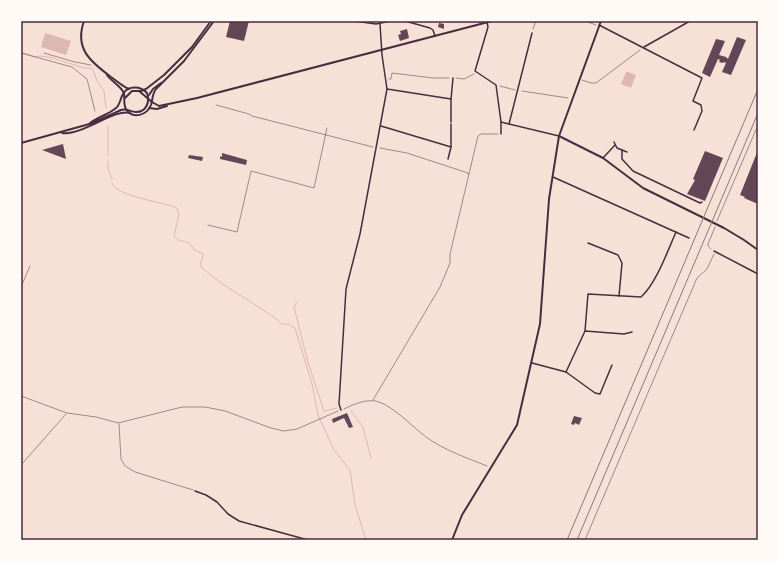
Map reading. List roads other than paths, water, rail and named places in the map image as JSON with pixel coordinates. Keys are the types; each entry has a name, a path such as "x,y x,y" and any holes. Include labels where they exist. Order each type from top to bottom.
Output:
{"street":[{"path":"84,21 81,34 85,53 94,64 121,88 124,93 124,104 126,109 131,114"},
{"path":"124,98 130,92 144,90 154,83 187,53 211,21"},
{"path":"61,133 70,133 122,112 140,115 145,113 152,102 153,93 193,50 214,21"},
{"path":"354,21 380,24 391,21"},
{"path":"405,21 430,28 433,30 435,36"},
{"path":"149,108 157,109 492,21"},
{"path":"452,540 462,515 517,425 540,324 549,199 559,136 601,21"},
{"path":"644,47 690,21"},
{"path":"487,22 488,27 475,71 496,85 501,122 501,134"},
{"path":"341,410 339,404 346,289 360,234 387,88 380,24"},
{"path":"599,26 644,47 702,78 693,101 702,105 702,112 694,130"},
{"path":"509,124 532,33"},
{"path":"107,75 124,87 144,90 147,93 148,99"},
{"path":"448,160 451,147 451,99 453,78"},
{"path":"21,143 93,124 126,109 136,112 141,111 147,105 153,89 166,79"},
{"path":"89,124 118,107 124,93 129,88"},
{"path":"387,88 451,99"},
{"path":"139,91 159,106 172,104"},
{"path":"501,122 559,136 603,158 643,188 724,228 758,250"},
{"path":"381,126 451,147"},
{"path":"603,158 615,143 622,150 627,152"},
{"path":"622,150 622,159 633,171 700,203 702,202"},
{"path":"552,177 689,238"},
{"path":"566,372 585,331 588,294 641,296 645,293 657,274 676,232"},
{"path":"588,243 618,255 622,263 619,296"},
{"path":"714,251 758,274"},
{"path":"585,331 624,334 632,332"},
{"path":"532,363 566,372 595,393 600,394 612,365"},
{"path":"195,491 206,495 217,502 228,514 239,521 308,540"}],"waterway":[{"path":"21,52 35,57 41,56 53,58 84,68 90,68 93,70 97,81 104,91 106,108"},
{"path":"108,126 108,155"},
{"path":"108,161 108,168 112,179"},
{"path":"112,183 122,192 177,208 179,214 174,236 179,240 187,242 194,250 202,253 203,256 200,265 201,267 221,283 274,317 282,324 289,324 295,328 312,384 318,415 334,450 350,470 355,505 366,540"},
{"path":"297,302 294,307 307,359 324,411 337,408"},
{"path":"351,411 363,427 371,458"}],"railway":[{"path":"567,540 758,89"},
{"path":"577,540 758,113"}]}
